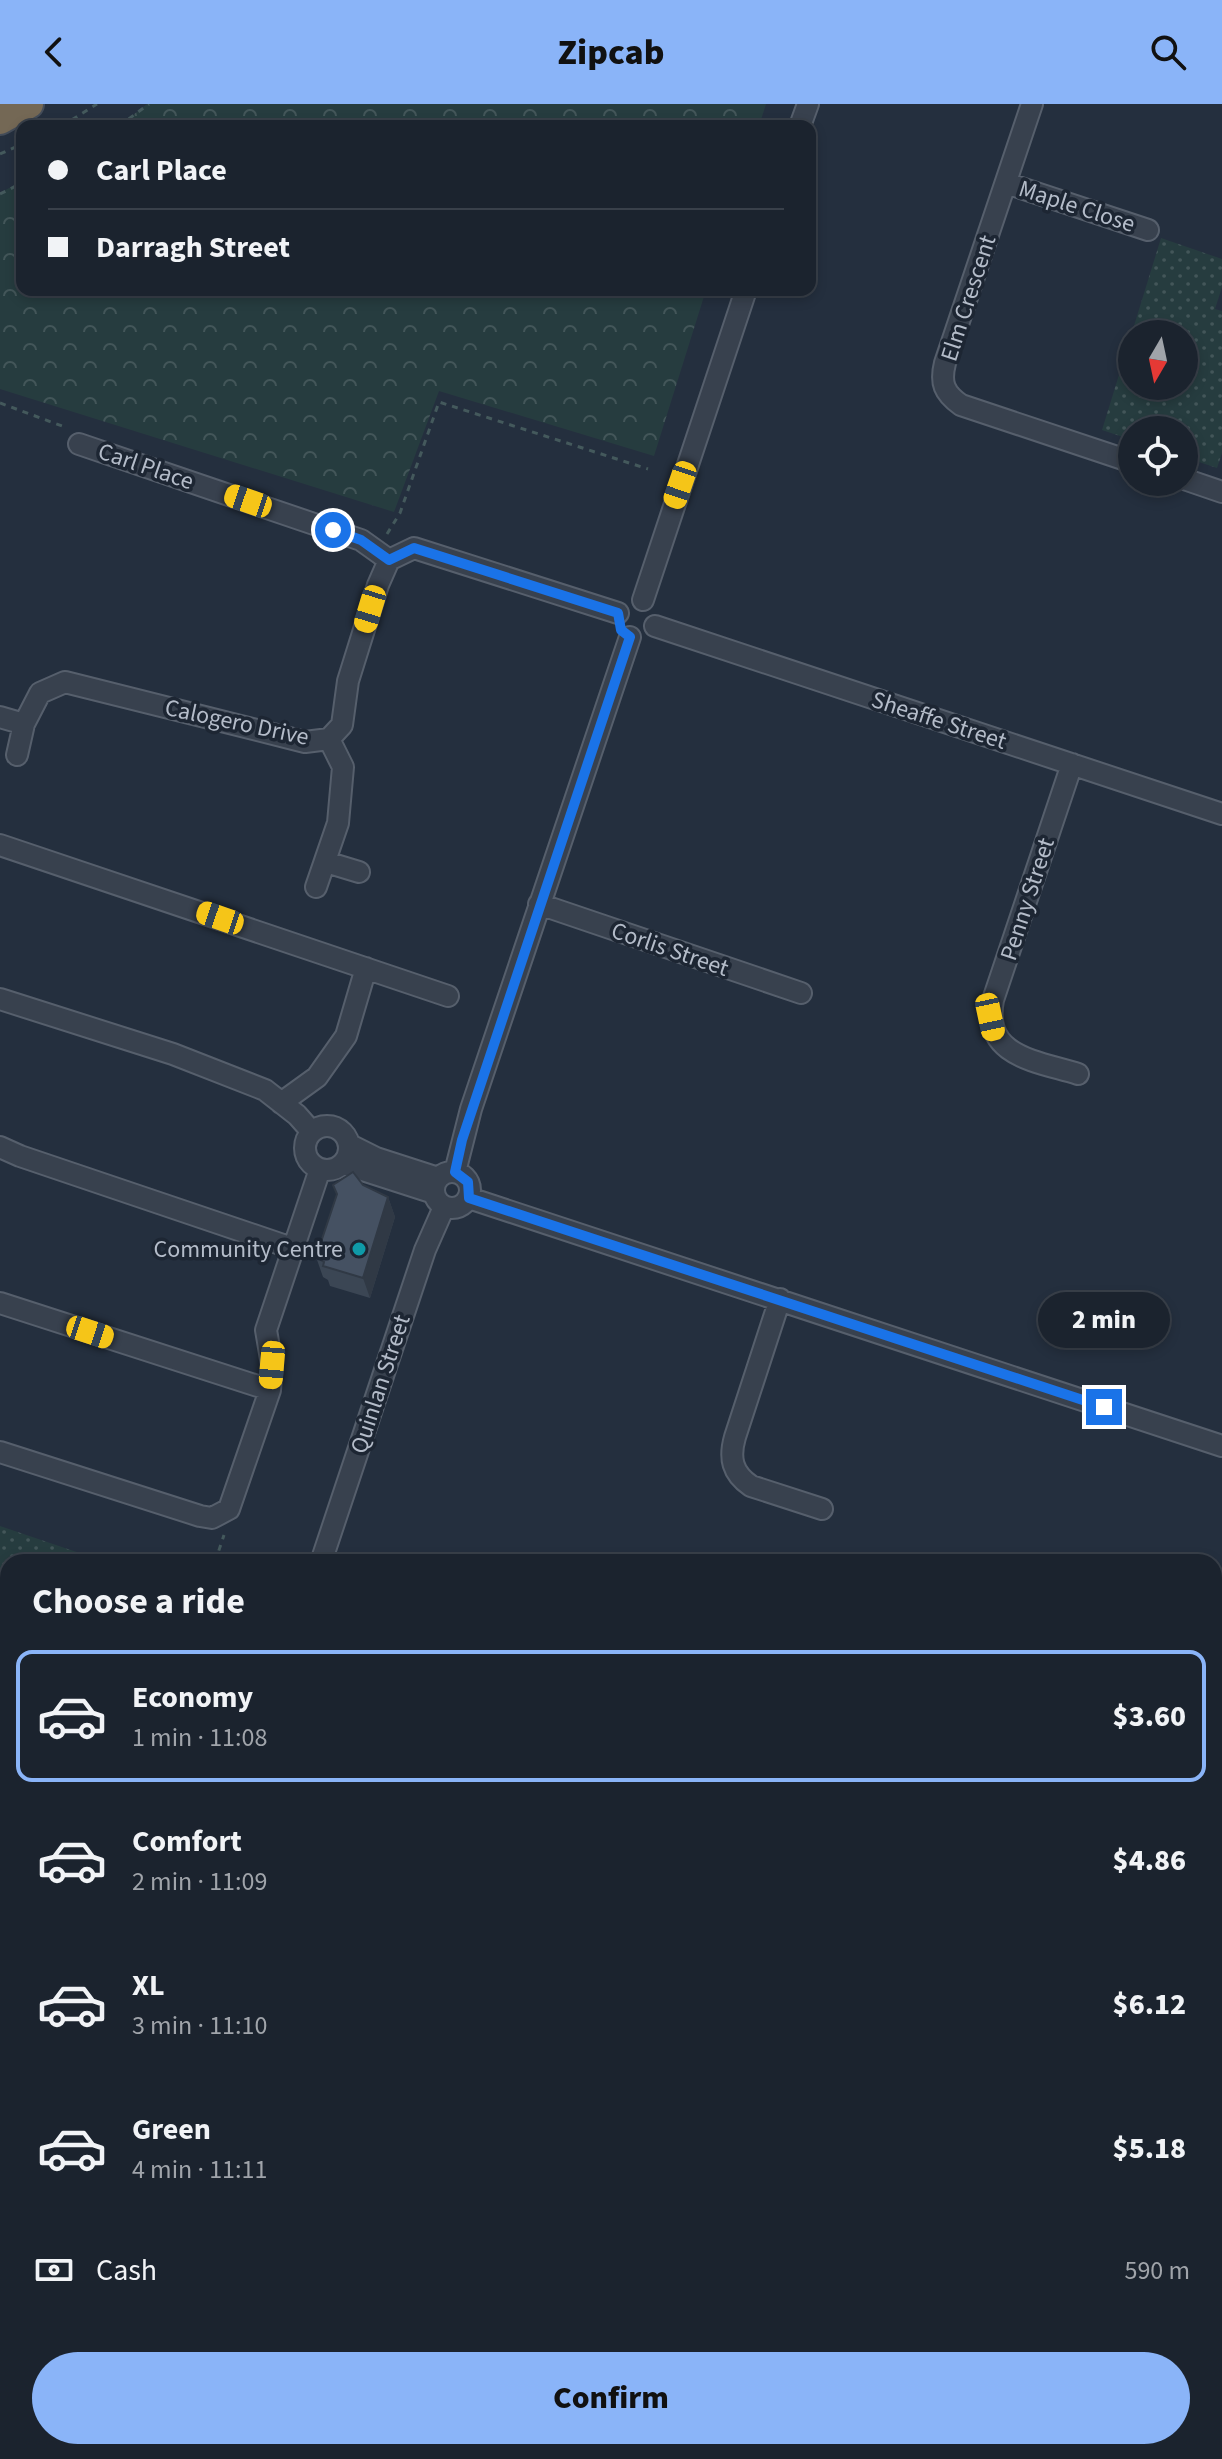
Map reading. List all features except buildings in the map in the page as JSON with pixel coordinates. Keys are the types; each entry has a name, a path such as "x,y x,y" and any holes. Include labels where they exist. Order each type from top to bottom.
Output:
{"highway":[{"path":"0,120 29,104"}],"street":[{"name":"Elm Crescent","path":"1032,104 945,363 942,375 944,390 953,400 969,409 1118,457"},
{"name":"Maple Close","path":"1006,183 1148,230"},
{"path":"643,600 744,296"},
{"name":"Carl Place","path":"79,444 361,540 383,556"},
{"path":"1198,484 1222,492"},
{"path":"383,556 414,548 618,613"},
{"name":"Calogero Drive","path":"17,755 24,724 40,693 65,682 305,742 329,739 342,725 348,681 378,585 383,556"},
{"path":"643,600 656,614 655,626 642,638 630,637 621,630 618,613 625,603 643,600"},
{"name":"Sheaffe Street","path":"655,626 1222,814"},
{"name":"Quinlan Street","path":"324,1554 443,1188 630,637"},
{"path":"0,717 24,724"},
{"path":"316,887 338,823 343,767 329,739"},
{"name":"Penny Street","path":"1072,764 990,1017 993,1033 1001,1045 1014,1053 1078,1074"},
{"path":"0,845 448,996"},
{"path":"326,862 359,872"},
{"name":"Corlis Street","path":"539,904 801,993"},
{"path":"281,1103 317,1077 346,1036 366,968"},
{"path":"0,999 173,1054 265,1090 312,1132"},
{"path":"324,1126 338,1128 344,1133 347,1155 333,1170 320,1169 308,1160 305,1153 307,1138 324,1126"},
{"path":"0,1147 292,1248"},
{"path":"347,1155 443,1188 461,1207 469,1198 468,1182 443,1188"},
{"path":"0,1452 200,1516 212,1518 223,1514 234,1500 270,1390 272,1365 266,1330 320,1169"},
{"path":"469,1198 1222,1446"},
{"path":"780,1299 735,1437 731,1462 742,1480 751,1486 822,1509"},
{"path":"0,1303 270,1390"}],"path":[{"path":"72,120 97,104"},
{"path":"127,120 149,104"},
{"path":"383,556 439,402 648,469"},
{"path":"0,403 62,426 79,444"},
{"path":"218,1554 227,1525 223,1514"}],"green space":[{"path":"147,104 766,104 761,120 127,120"},
{"path":"16,184 16,296 704,296 654,456 439,391 394,512 0,389 0,193"},
{"path":"1161,238 1222,259 1222,287 1215,309 1222,311 1222,453 1217,468 1198,462 1198,416 1118,416 1118,435 1102,430 1118,378 1118,400 1198,400 1198,320 1136,320"},
{"path":"0,1526 82,1554 0,1554"}],"place":[{"name":"Community Centre","path":"359,1249"}],"route":[{"path":"333,530 361,540 389,560 414,548 618,613 618,625 630,637 462,1140 455,1172 468,1182 469,1198 1104,1407"}]}
